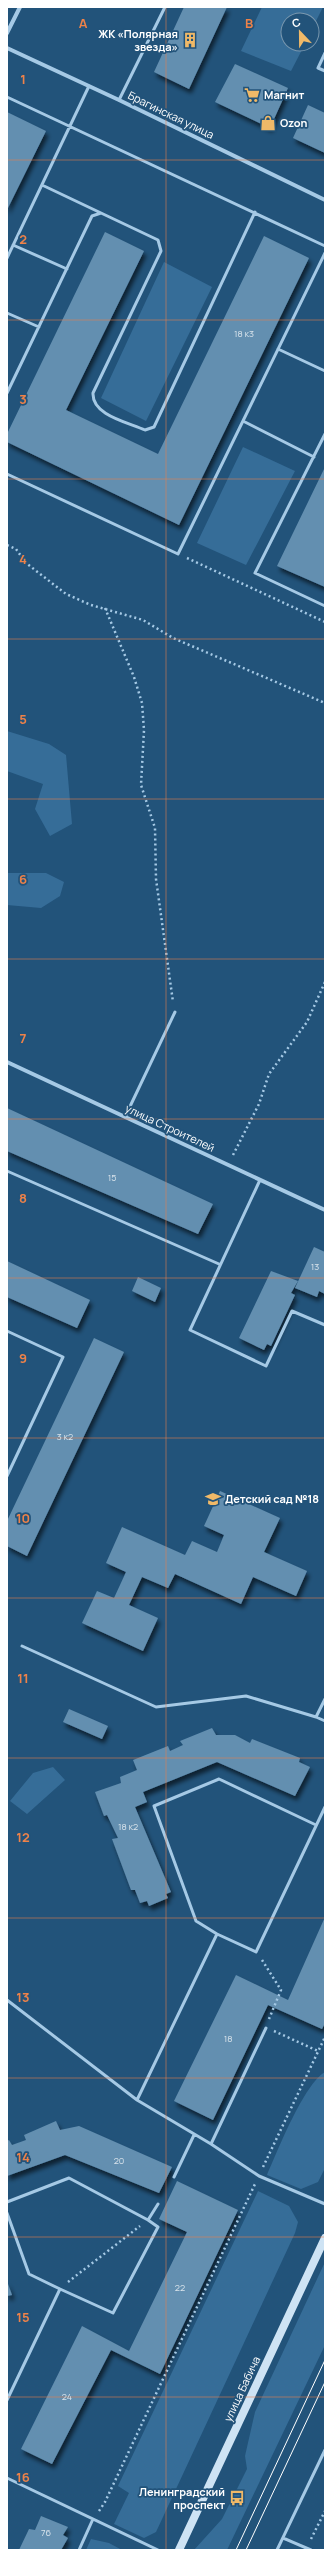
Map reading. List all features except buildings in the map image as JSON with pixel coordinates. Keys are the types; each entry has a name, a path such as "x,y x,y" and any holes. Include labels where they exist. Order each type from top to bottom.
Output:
{"street":[{"path":"7,33 20,7"},
{"name":"Брагинская улица","path":"7,48 119,100 325,200"},
{"name":"улица Строителей","path":"7,1062 325,1210"},
{"name":"улица Бабича","path":"179,2550 325,2238"}],"lane":[{"path":"119,100 165,7"},
{"path":"325,53 318,68 325,71"},
{"path":"7,258 89,86"},
{"path":"7,97 325,246"},
{"path":"42,185 158,240 161,244 161,251 93,393 92,401 98,410 144,430 154,427 255,212"},
{"path":"7,393 9,385 39,327 92,216 101,213"},
{"path":"14,245 67,269"},
{"path":"7,474 178,554 325,253"},
{"path":"7,313 39,327"},
{"path":"278,350 325,371"},
{"path":"243,421 314,457"},
{"path":"325,434 255,573 325,606"},
{"path":"125,1117 175,1012"},
{"path":"7,1171 220,1264"},
{"path":"260,1180 190,1330 266,1366 292,1310 325,1324"},
{"path":"7,1331 63,1357 7,1476"},
{"path":"22,1646 156,1707 246,1696 325,1721"},
{"path":"316,1717 325,1699"},
{"path":"316,1825 219,1779 154,1806 196,1921 217,1934 256,1952 325,1807"},
{"path":"137,2100 217,1934"},
{"path":"7,2000 137,2100 211,2144 259,2176 325,2204"},
{"path":"211,2144 266,2028"},
{"path":"174,2177 194,2135"},
{"path":"7,2202 68,2178 148,2220 158,2227 113,2313 29,2274 7,2213"},
{"path":"148,2220 158,2204"},
{"path":"7,2400 60,2289"},
{"path":"277,2550 325,2450"},
{"path":"7,2478 158,2550"},
{"path":"79,2550 93,2519"},
{"path":"283,2538 311,2550"}],"path":[{"path":"7,545 16,549 26,563 66,594 143,620 174,638 325,704"},
{"path":"178,554 325,622"},
{"path":"105,608 134,677 142,703 144,730 141,785 155,828 156,878 175,1012"},
{"path":"228,1165 259,1104 269,1074 307,1022 325,982"},
{"path":"256,1952 281,1990 266,2028 318,2051"},
{"path":"93,2519 105,2502 325,2037"},
{"path":"60,2289 148,2220"},
{"path":"306,2548 325,2511"}],"shaded area":[{"path":"262,7 323,7 320,13 280,12 280,52 301,52 291,71 241,51"},
{"path":"164,262 212,287 146,421 101,398"},
{"path":"243,447 295,471 246,565 197,543"},
{"path":"7,731 49,744 66,755 72,824 50,836 35,809 43,784 7,771"},
{"path":"7,873 46,873 64,882 60,896 41,908 7,905"},
{"path":"53,1767 65,1780 27,1814 10,1801 33,1773"},
{"path":"325,2072 325,2168 318,2182 301,2189 267,2175 300,2103 317,2079"},
{"path":"258,2191 289,2206 298,2222 295,2233 156,2532 144,2538 114,2524 129,2493 118,2486"},
{"path":"325,2262 325,2345 227,2550 194,2550 222,2519 247,2469 245,2456 255,2412"},
{"path":"91,2539 109,2543 122,2550 86,2550"}],"tram line":[{"path":"236,2550 325,2360"},
{"path":"246,2550 325,2382"}],"place":[{"name":"ЖК «Полярная звезда»","path":"190,40"},
{"name":"Магнит","path":"252,95"},
{"name":"Ozon","path":"268,123"},
{"name":"Детский сад №18","path":"213,1499"},
{"name":"Ленинградский проспект","path":"237,2498"}]}
